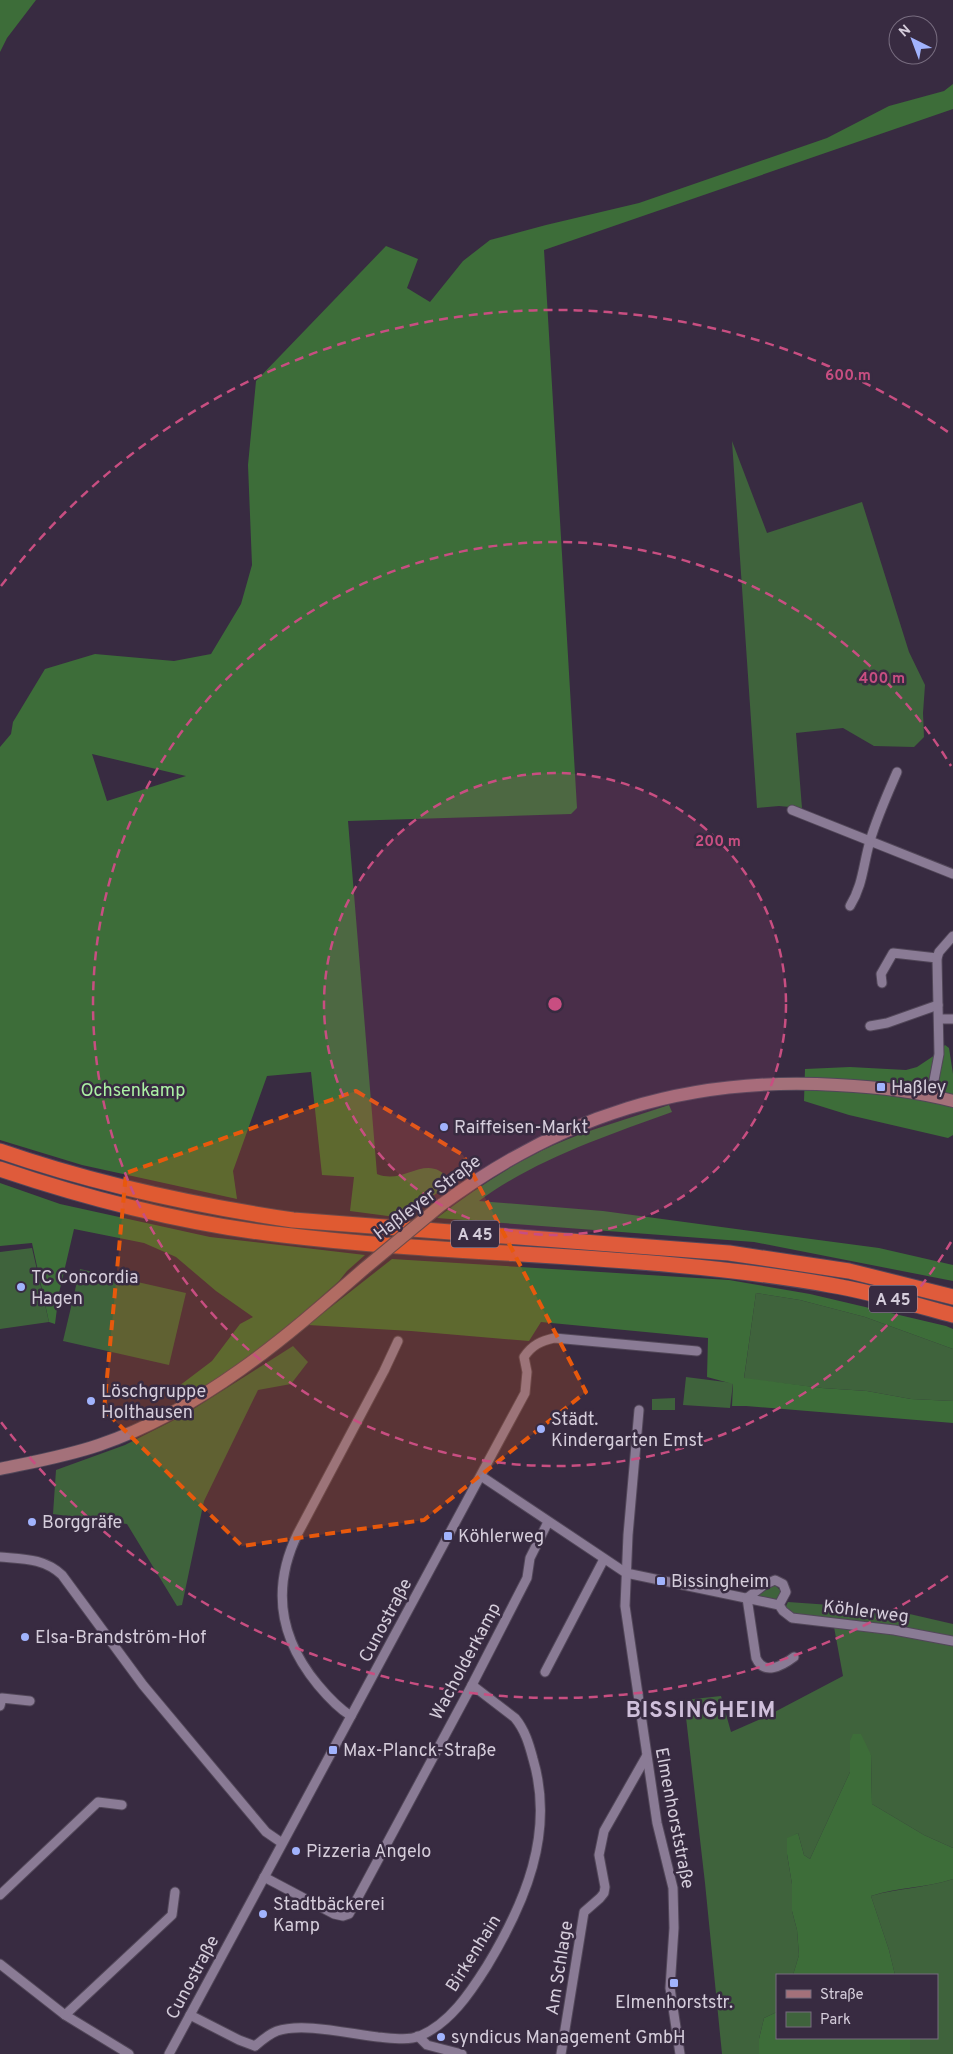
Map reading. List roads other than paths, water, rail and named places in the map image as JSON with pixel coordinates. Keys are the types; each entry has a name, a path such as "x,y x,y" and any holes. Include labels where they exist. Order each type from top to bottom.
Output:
{"highway":[{"name":"A 45","path":"0,1151 51,1169 131,1189 240,1212 302,1221 729,1253 849,1271 953,1297"},
{"name":"A 45","path":"0,1169 87,1197 212,1225 283,1236 728,1270 832,1285 953,1315"}],"main road":[{"name":"Haßleyer Straße","path":"0,1469 82,1451 145,1426 213,1389 297,1327 441,1205 495,1167 542,1142 598,1118 668,1097 727,1087 811,1083 881,1087 953,1101"}],"street":[{"path":"850,906 859,892 870,841 881,808 897,772"},
{"path":"792,810 953,874"},
{"path":"931,1096 939,1054 937,958 939,952 953,936"},
{"path":"882,983 881,974 893,953 937,958"},
{"path":"870,1026 886,1023 938,1006"},
{"path":"939,1019 953,1019"},
{"name":"Cunostraße","path":"169,2054 525,1393 527,1372 524,1357 530,1349 542,1341 554,1338 697,1351"},
{"path":"351,1716 340,1710 328,1697 296,1654 283,1616 282,1590 284,1572 289,1551 398,1342"},
{"name":"Elmenhorststraße","path":"639,1410 625,1606 636,1667 646,1758 657,1823 673,1888 674,1928 670,1988 680,2054"},
{"name":"Köhlerweg","path":"481,1476 626,1573 779,1605 792,1618 894,1630 953,1641"},
{"name":"Wacholderkamp","path":"264,1876 334,1914 343,1916 349,1914 527,1578 530,1558 548,1522"},
{"path":"0,1557 37,1560 49,1565 66,1580 143,1685 266,1832 282,1843"},
{"path":"545,1672 604,1559"},
{"path":"779,1605 786,1592 783,1584 775,1580 764,1585 747,1598 756,1658 759,1665 765,1668 784,1665 794,1657"},
{"name":"Birkenhain","path":"190,2015 255,2050 276,2032 297,2027 396,2039 418,2036 455,2010 473,1988 516,1916 526,1890 537,1845 541,1810 537,1770 528,1741 515,1718 472,1685"},
{"path":"0,1706 2,1698 30,1701"},
{"name":"Am Schlage","path":"561,2054 584,1912 600,1898 605,1887 599,1855 604,1831 646,1758"},
{"path":"0,1894 98,1802 122,1805"},
{"path":"65,2015 172,1915 175,1892"},
{"path":"0,1964 65,2015 129,2054"},
{"path":"418,2036 427,2044 462,2054"}],"place":[{"name":"Haßley","path":"881,1087"},
{"name":"Raiffeisen-Markt","path":"444,1127"},
{"name":"TC Concordia Hagen","path":"21,1287"},
{"name":"Löschgruppe Holthausen","path":"91,1401"},
{"name":"Städt. Kindergarten Emst","path":"541,1429"},
{"name":"Borggräfe","path":"32,1522"},
{"name":"Köhlerweg","path":"448,1536"},
{"name":"Bissingheim","path":"661,1581"},
{"name":"Elsa-Brandström-Hof","path":"25,1637"},
{"name":"Max-Planck-Straße","path":"333,1750"},
{"name":"Pizzeria Angelo","path":"296,1851"},
{"name":"Stadtbäckerei Kamp","path":"263,1914"},
{"name":"Elmenhorststr.","path":"674,1983"},
{"name":"syndicus Management GmbH","path":"441,2037"}],"district":[{"name":"BISSINGHEIM","path":"701,1709"}],"park label":[{"name":"Ochsenkamp","path":"133,1090"}]}
